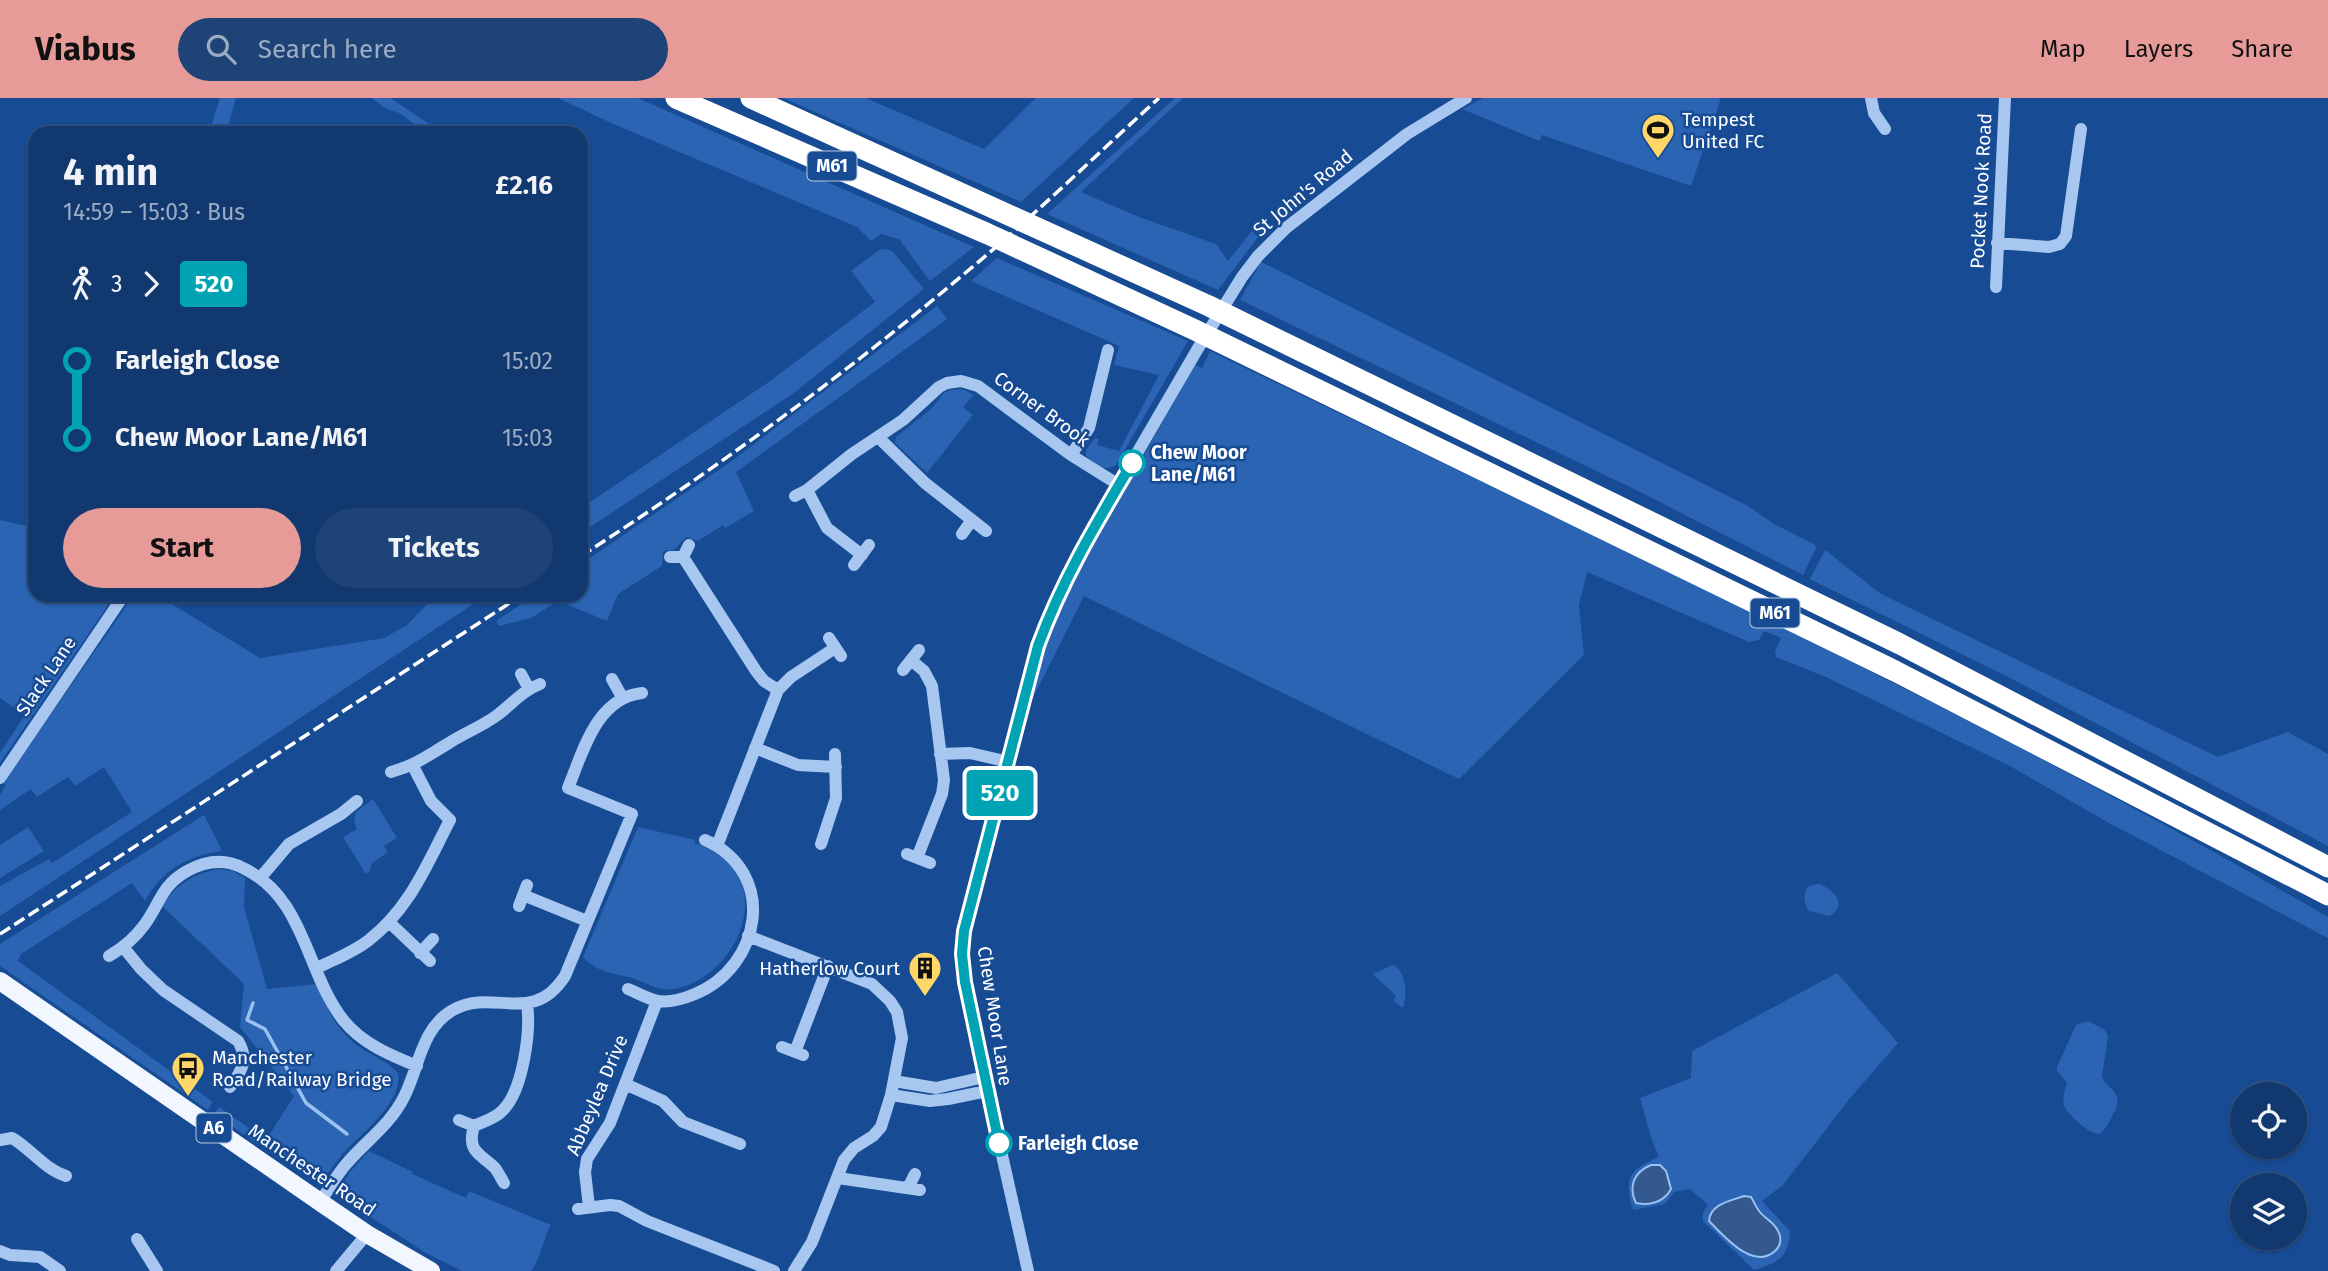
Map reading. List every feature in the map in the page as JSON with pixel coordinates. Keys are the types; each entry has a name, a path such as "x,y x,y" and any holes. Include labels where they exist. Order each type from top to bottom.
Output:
{"highway":[{"name":"M61","path":"676,98 988,233 1196,340 1216,340 1895,671 2328,897"},
{"name":"M61","path":"751,98 1209,306 1900,644 2328,867"}],"main road":[{"name":"Manchester Road","path":"0,981 367,1234 431,1271"}],"street":[{"name":"St John's Road","path":"1196,340 1258,256 1286,228 1407,134 1466,98"},
{"path":"1871,98 1874,113 1885,130"},
{"name":"Pocket Nook Road","path":"1996,287 2005,98"},
{"path":"1997,243 2049,247 2060,244 2066,236 2081,129"},
{"name":"Chew Moor Lane","path":"1028,1271 984,1077 965,982 962,942 1024,696 1049,616 1076,558 1119,485 1196,340"},
{"path":"1071,456 1089,428 1090,398 1108,350"},
{"name":"Corner Brook","path":"862,555 827,528 801,493 903,420 947,383 961,381 978,386 1071,456 1119,485"},
{"path":"878,437 925,483 986,531"},
{"path":"962,534 972,520"},
{"path":"681,553 756,671 764,681 778,690"},
{"name":"Slack Lane","path":"0,778 119,602"},
{"path":"628,989 657,1001 682,999 717,983 731,968 748,936 753,902 747,877 737,861 711,843 755,748 778,690 791,677 835,647"},
{"path":"911,660 924,671 932,686 944,780 942,794 918,858"},
{"path":"391,772 413,766 449,742 490,720 534,686 521,674"},
{"path":"612,679 622,698"},
{"path":"642,693 622,698 599,720 592,730 565,793 645,818"},
{"path":"755,748 798,765 836,761 836,798 821,844"},
{"path":"940,754 970,753 1009,762"},
{"path":"317,968 369,940 389,922 418,884 456,823 431,801 413,766"},
{"path":"261,877 289,844 341,814 357,801"},
{"path":"341,814 348,826"},
{"path":"320,1202 346,1165 391,1119 405,1096 426,1041 436,1024 453,1010 470,1003 527,1004 554,990 569,967 632,814"},
{"path":"109,957 124,948 145,923 165,888 185,872 210,862 235,863 261,877 280,896 299,926 328,996 345,1022 369,1043 416,1066"},
{"path":"523,895 587,921"},
{"path":"389,922 425,957 432,939"},
{"path":"748,936 872,984 890,1001 899,1018 902,1038 891,1095 881,1127 849,1153 812,1242 794,1271"},
{"path":"124,948 163,990 238,1041 248,1066 230,1087"},
{"path":"793,1052 828,966"},
{"path":"569,967 583,972"},
{"name":"Abbeylea Drive","path":"657,1001 610,1123 587,1159 584,1208 620,1206 654,1224 774,1271"},
{"path":"459,1120 474,1126 504,1110 512,1096 527,1042 527,1004"},
{"path":"894,1081 936,1088 984,1077"},
{"path":"625,1084 663,1101 683,1122 740,1144"},
{"path":"891,1095 930,1101 987,1091"},
{"path":"474,1126 474,1150 482,1160 493,1167 504,1183"},
{"path":"0,1139 8,1137 17,1140 58,1177"},
{"path":"838,1178 914,1189 915,1174"},
{"path":"336,1271 367,1234"},
{"path":"137,1239 157,1271"},
{"path":"144,1252 156,1244"},
{"path":"0,1251 10,1255 40,1257 60,1271"}],"shaded area":[{"path":"220,98 236,98 228,126 211,126"},
{"path":"371,98 390,98 432,126 417,126 399,113 387,109"},
{"path":"558,98 638,98 974,247 930,281 899,239 881,234 871,241 857,227"},
{"path":"783,98 866,98 984,149 1036,98 1134,98 1021,202"},
{"path":"1175,98 1183,98 1081,192 1139,217 1216,244 1228,261 1252,231 1258,237 1218,290 1047,214"},
{"name":"Tempest United FC","path":"1483,98 1721,98 1691,186 1542,135 1539,141 1462,109"},
{"path":"879,250 892,251 924,289 794,393 588,528 588,503 766,384 875,302 851,271"},
{"path":"997,258 1188,341 1116,465 1107,468 1100,466 1086,456 1086,450 1095,438 1099,439 1097,445 1119,451 1159,375 1114,365 1119,346 971,281"},
{"path":"1261,262 1748,506 1774,524 1817,546 1803,575 1636,490 1240,300"},
{"path":"937,306 947,319 736,472 754,511 725,528 723,525 698,541 686,537 674,550 663,551 662,566 618,594 607,621 560,602 588,602 588,559 729,463"},
{"path":"1210,351 1775,624 2054,766 2328,917 2328,938 2109,823 2010,766 1828,678 1776,657 1775,651 1781,638 1764,631 1759,640 1749,642 1587,572 1579,605 1584,655 1459,779 1084,596 1031,702 1044,650 1069,587 1136,468 1139,469 1146,456 1144,455 1195,365 1202,368"},
{"path":"962,389 974,395 963,407 973,415 927,473 895,443 896,437 931,409 944,393"},
{"path":"0,520 28,526 28,602 110,602 0,763 0,753 25,715 0,698"},
{"path":"1825,550 1881,594 2218,757 2288,732 2328,754 2328,846 2014,680 1810,579"},
{"path":"129,602 168,602 260,658 384,638 407,625 429,602 476,602 0,916 0,886 49,859 52,863 132,812 104,767 75,786 68,777 37,797 31,789 0,810 0,795 6,785 3,783"},
{"path":"524,602 556,602 531,618 499,626 496,621"},
{"path":"373,799 397,838 384,846 388,852 372,863 366,874 343,837 357,829 354,822 356,812"},
{"path":"204,815 222,851 198,856 177,866 159,881 145,901 132,883 21,954 18,961 213,1102 208,1110 0,966 0,944"},
{"path":"28,827 44,851 0,878 0,845"},
{"path":"638,827 695,840 694,843 711,850 726,861 743,887 745,906 742,925 734,943 723,960 709,974 692,984 668,990 656,988 593,966 583,957"},
{"path":"218,869 233,871 245,878 244,907 267,989 317,984 329,1011 346,1035 398,1073 398,1083 388,1105 323,1177 309,1175 277,1151 258,1144 214,1114 219,1107 266,1140 294,1096 240,1027 244,984 162,906 186,881"},
{"path":"1819,884 1837,898 1838,907 1830,916 1809,911 1806,904 1807,889"},
{"path":"1392,965 1400,971 1404,981 1403,1008 1393,1001 1396,996 1373,974"},
{"path":"1837,973 1898,1043 1851,1097 1783,1185 1762,1201 1790,1231 1789,1240 1780,1258 1754,1270 1703,1221 1703,1212 1708,1205 1690,1189 1674,1192 1665,1204 1633,1210 1629,1190 1631,1176 1641,1166 1659,1157 1640,1098 1691,1078 1692,1051","holes":["1753,1200 1761,1214 1773,1223 1779,1247 1766,1258"]},
{"path":"2088,1021 2105,1030 2108,1036 2102,1076 2116,1095 2117,1101 2111,1119 2102,1132 2097,1134 2080,1124 2066,1109 2063,1099 2067,1083 2057,1071 2076,1025"},
{"path":"369,1151 466,1198 469,1191 551,1225 534,1267 531,1271 462,1271 426,1253 346,1201 341,1187 349,1173"},
{"path":"1651,1165 1660,1165 1666,1171 1671,1189 1665,1197 1656,1202 1636,1203 1634,1180 1640,1171"},
{"path":"1744,1196 1751,1197 1779,1234 1779,1247 1766,1256 1758,1257 1739,1249 1709,1221 1710,1215 1717,1207"}],"waterway":[{"path":"253,1003 247,1020 265,1029 306,1103 347,1134"}],"railway":[{"path":"588,551 731,454 924,308 1042,206 1159,98"},
{"path":"0,934 511,602"}],"bus line":[{"name":"520","path":"999,1143 965,982 962,954 964,931 1038,646 1060,589 1132,463"}],"place":[{"name":"Tempest United FC","path":"1658,160"},
{"name":"Chew Moor Lane/M61","path":"1132,463"},
{"name":"Hatherlow Court","path":"925,998"},
{"name":"Manchester Road/Railway Bridge","path":"188,1098"},
{"name":"Farleigh Close","path":"999,1143"}]}
